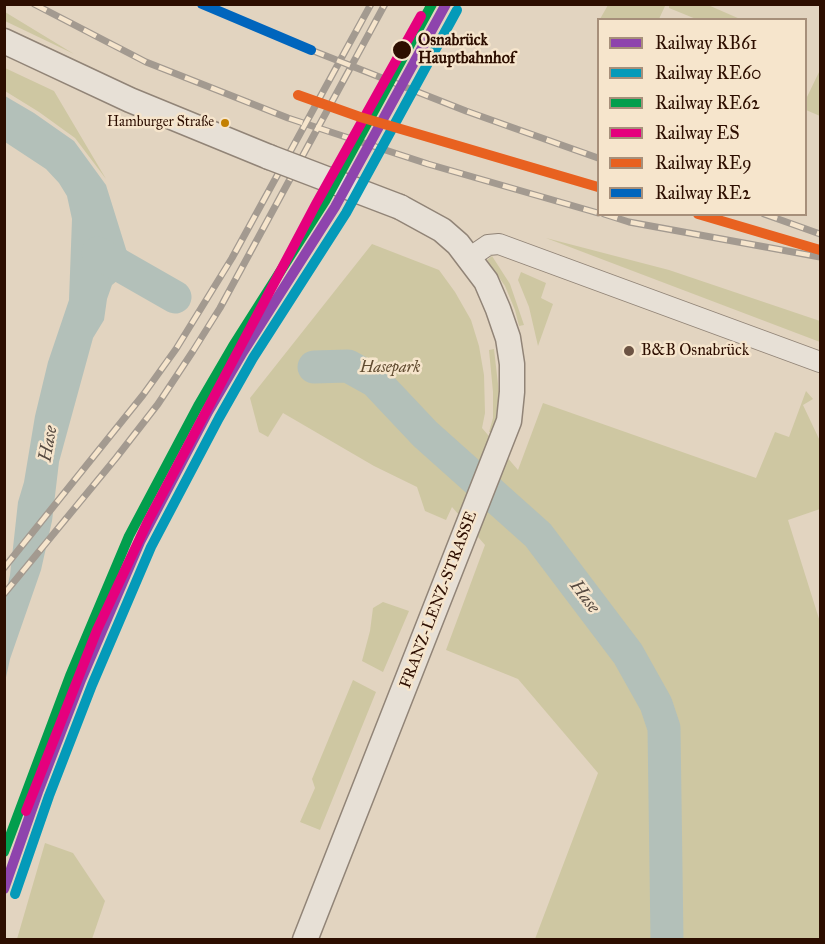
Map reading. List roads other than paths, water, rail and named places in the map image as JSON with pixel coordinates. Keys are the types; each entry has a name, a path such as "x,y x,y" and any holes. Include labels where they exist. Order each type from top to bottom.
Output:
{"street":[{"path":"4,41 130,100 400,207 442,230 470,258 488,245 499,244 820,362"},
{"name":"FRANZ-LENZ-STRASSE","path":"305,939 508,421 512,392 512,364 508,338 486,281 470,258"}],"water":[{"path":"5,96 74,141 106,185 130,262 138,270 138,276 133,280 118,280 112,285 104,320 93,338 59,462 52,521 41,570 10,659 5,682 5,597 10,575 18,502 48,362 69,300 72,219 67,196 59,183 46,169 5,142"}],"waterway":[{"name":"Hase","path":"98,253 175,297"},
{"name":"Hase","path":"314,367 348,366 375,381 425,434 538,535 628,654 656,704 664,728 667,940"}],"railway":[{"path":"34,4 146,62 288,118 428,164 597,213"},
{"path":"4,568 143,395 176,349 232,258 371,4"},
{"path":"4,594 116,458 158,404 193,351 220,308 385,4"},
{"path":"311,50 466,111 597,158"},
{"path":"610,216 629,222 820,257"},
{"path":"770,216 820,234"}],"rail line":[{"name":"RE2","path":"202,4 311,50"},
{"name":"RE62","path":"4,852 70,676 129,536 198,406 233,346 325,201 432,4"},
{"name":"RB61","path":"4,889 81,680 140,542 208,412 243,352 335,207 446,4"},
{"name":"RE60","path":"15,894 49,796 92,685 151,547 253,358 346,213 457,10"},
{"name":"ES","path":"26,811 97,630 148,521 316,204 421,16"},
{"name":"RE9","path":"298,95 360,117 597,187"},
{"name":"RE9","path":"705,216 820,250"}],"place":[{"name":"Osnabrück Hauptbahnhof","path":"402,50"},
{"name":"Hamburger Straße","path":"225,123"},
{"name":"B&B Osnabrück","path":"629,351"}],"park label":[{"name":"Hasepark","path":"390,368"}]}
